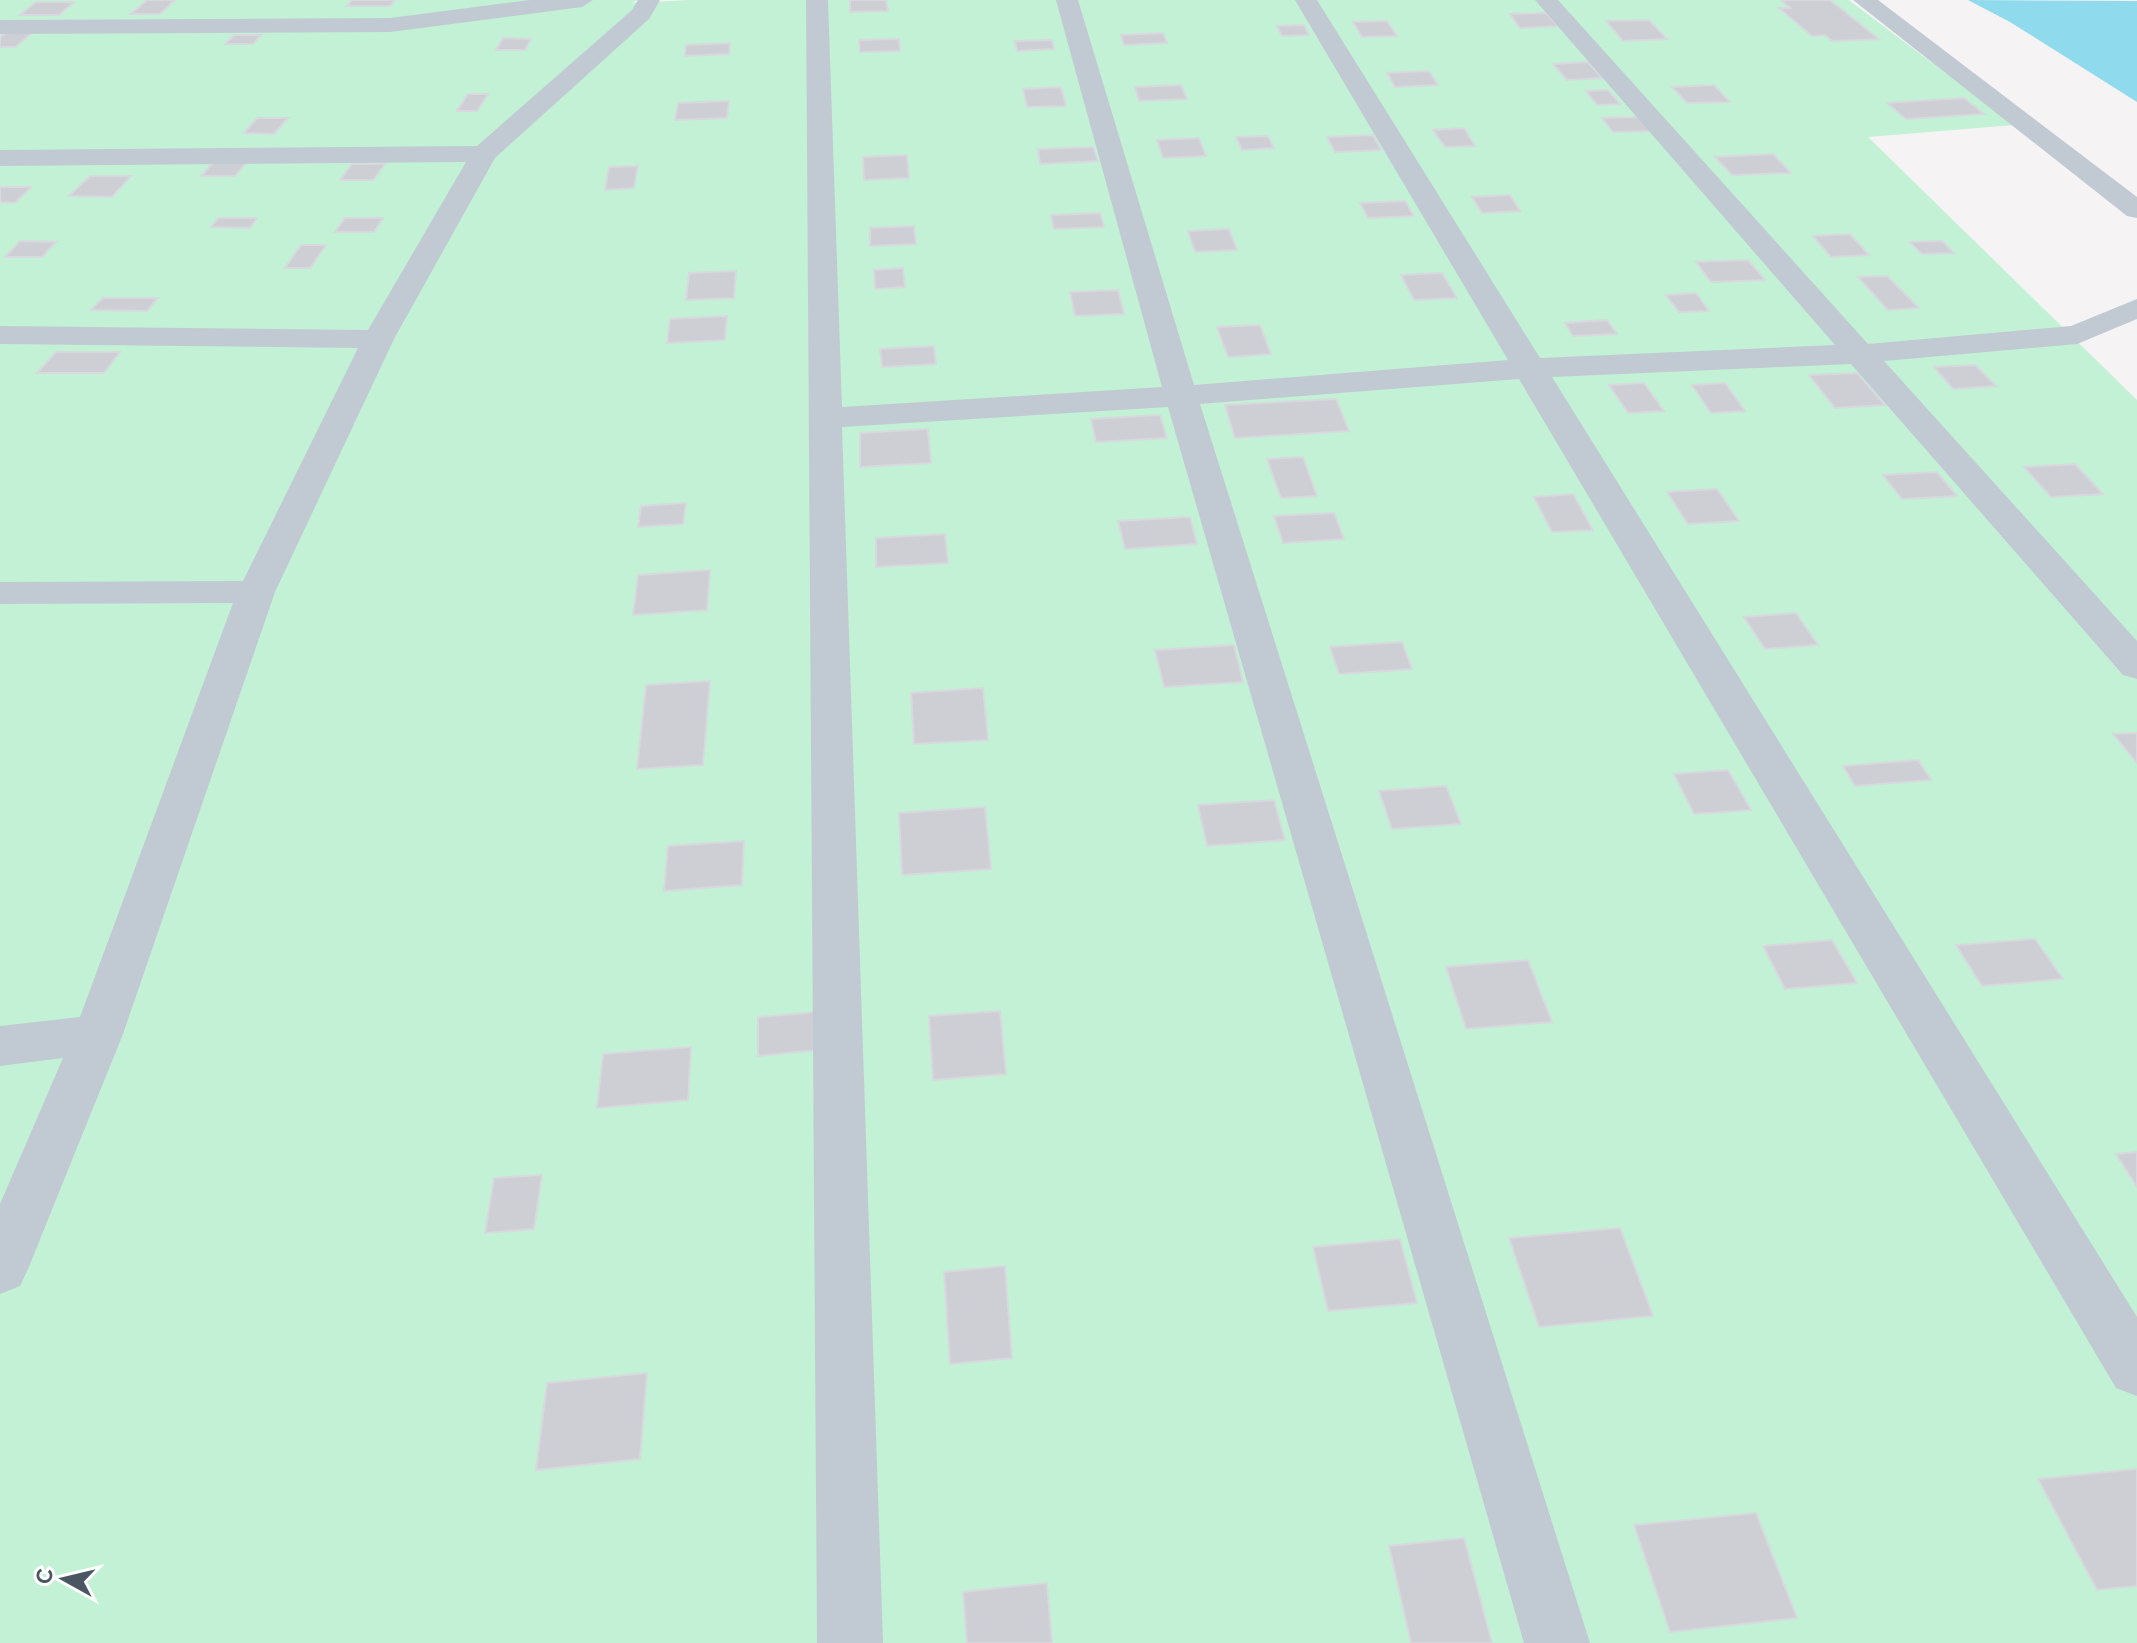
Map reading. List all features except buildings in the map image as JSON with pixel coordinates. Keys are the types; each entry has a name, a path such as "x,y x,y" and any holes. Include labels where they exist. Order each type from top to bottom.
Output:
{"street":[{"path":"0,27 390,25 582,0"},
{"path":"0,1269 98,1034 256,592 378,339 484,154 641,14 649,0"},
{"path":"817,0 850,1643"},
{"path":"1067,0 1181,396 1557,1643"},
{"path":"1306,0 2137,1369"},
{"path":"1546,0 2137,666"},
{"path":"1864,0 2137,210"},
{"path":"0,158 484,154"},
{"path":"826,418 1181,396 1531,368 1859,354 2077,335 2137,308"},
{"path":"0,335 378,339"},
{"path":"0,593 256,592"},
{"path":"0,1046 98,1034"}],"green space":[{"path":"0,0 638,0 631,3 690,0 1849,0 2014,125 1868,137 2137,400 2137,1643 0,1643"}],"water":[{"path":"1968,0 2137,1 2137,102 2010,22"}]}
